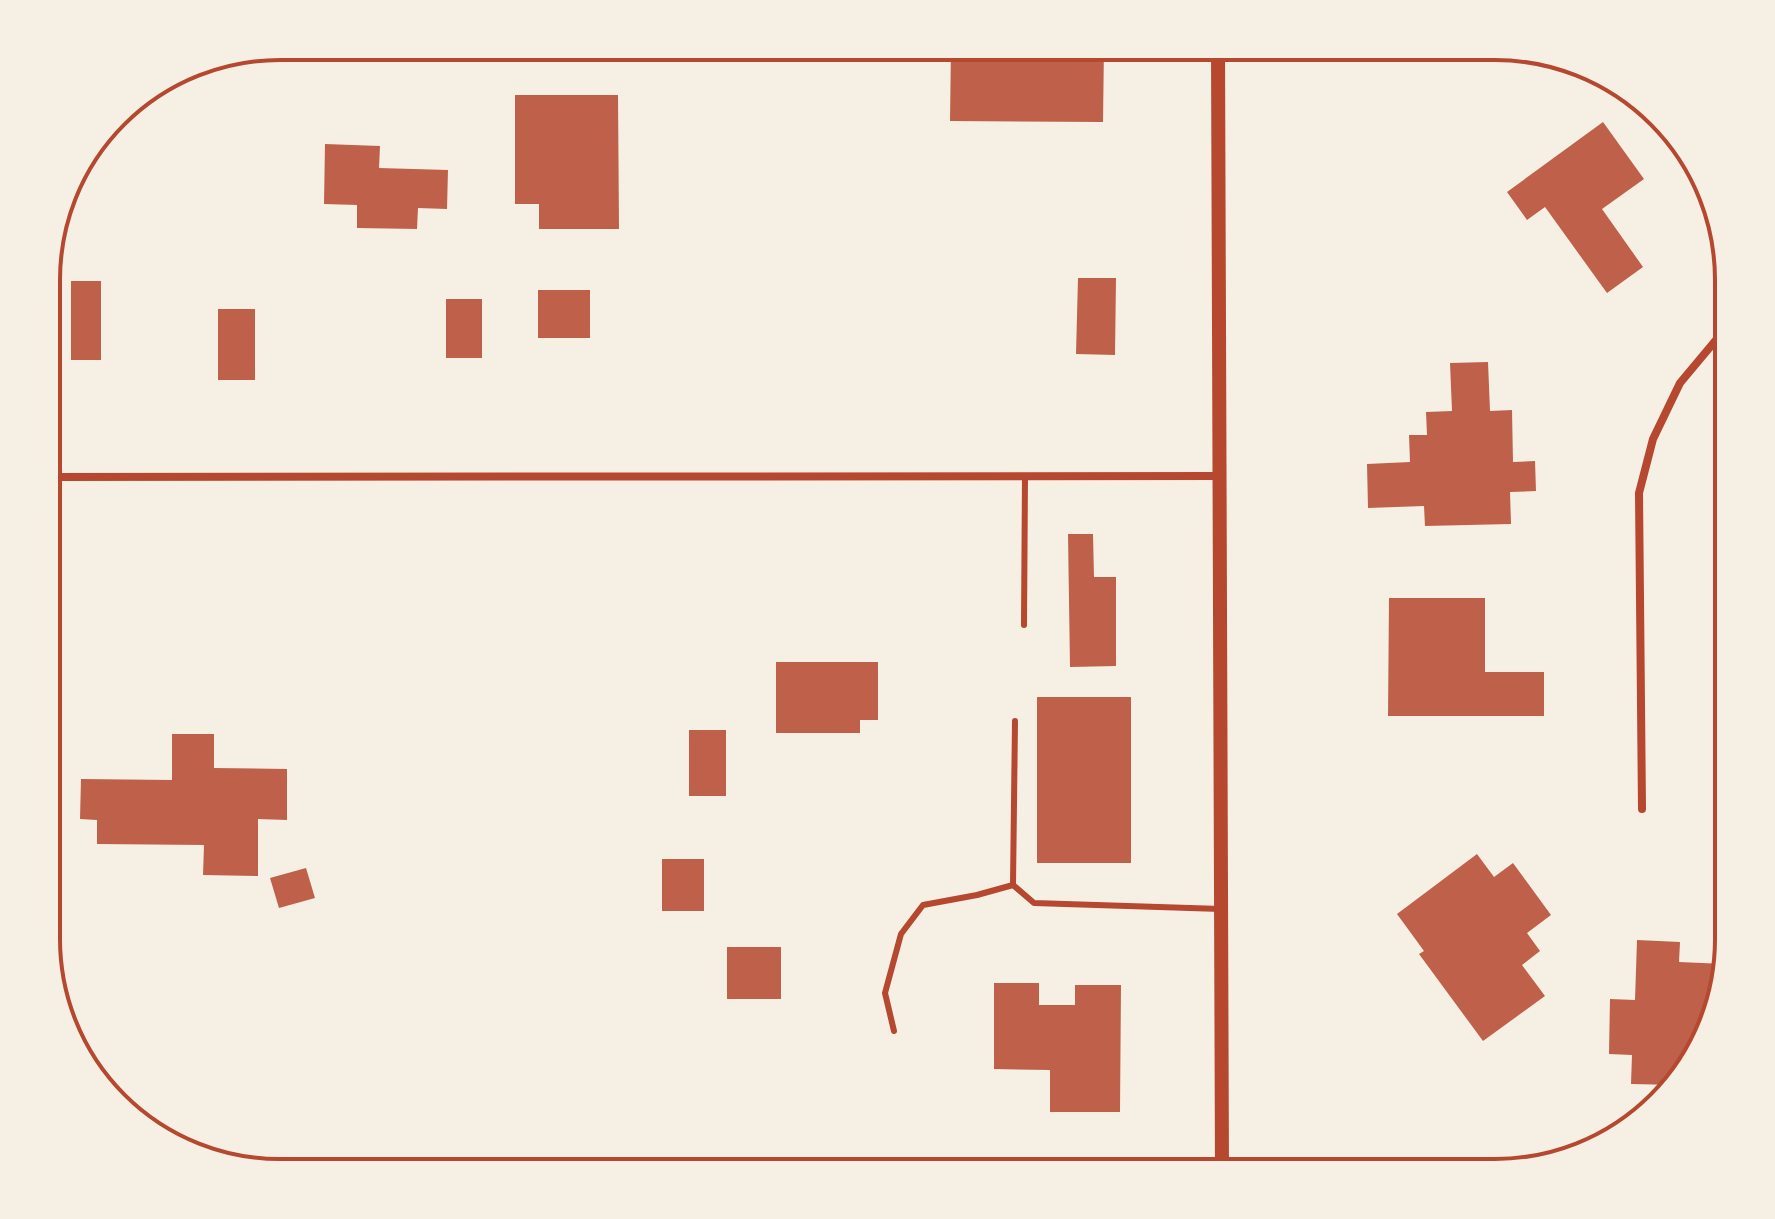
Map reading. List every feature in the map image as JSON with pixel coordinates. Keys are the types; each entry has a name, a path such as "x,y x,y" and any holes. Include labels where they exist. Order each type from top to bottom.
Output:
{"street":[{"path":"1218,60 1222,1159"},
{"path":"1642,809 1639,493 1653,439 1680,383 1715,341"},
{"path":"60,477 1220,476"}],"lane":[{"path":"1024,625 1025,476"},
{"path":"1013,885 1015,721"},
{"path":"1013,885 1034,903 1221,909"},
{"path":"894,1031 885,993 901,934 923,905 1013,885"}],"building":[{"path":"951,60 1104,60 1103,122 950,121"},
{"path":"515,95 618,95 619,229 539,229 539,204 515,204"},
{"path":"1603,122 1644,179 1602,209 1643,267 1607,293 1545,207 1527,220 1507,192"},
{"path":"325,144 380,146 379,168 448,170 447,209 418,208 417,229 357,228 357,205 324,204"},
{"path":"1078,278 1116,278 1115,355 1076,354"},
{"path":"71,281 101,281 101,360 71,360"},
{"path":"538,290 590,290 590,338 538,338"},
{"path":"446,299 482,299 482,358 446,358"},
{"path":"218,309 255,309 255,380 218,380"},
{"path":"1488,362 1490,411 1512,410 1513,462 1535,461 1536,491 1510,492 1511,524 1425,526 1424,506 1368,508 1367,464 1410,462 1409,435 1427,435 1426,412 1452,411 1450,363"},
{"path":"1068,534 1093,534 1094,577 1116,577 1116,666 1070,667"},
{"path":"1389,598 1485,598 1485,672 1544,672 1544,716 1388,716"},
{"path":"776,662 878,662 878,720 860,720 860,733 776,733"},
{"path":"1037,697 1131,697 1131,863 1037,863"},
{"path":"689,730 726,730 726,796 689,796"},
{"path":"172,734 214,734 214,768 287,769 287,820 258,819 258,876 203,875 204,845 97,844 97,820 80,819 81,779 172,780"},
{"path":"1477,854 1494,877 1513,863 1551,915 1527,933 1540,951 1522,965 1545,996 1483,1041 1419,954 1424,951 1397,914"},
{"path":"662,859 704,859 704,911 662,911"},
{"path":"306,868 315,898 279,908 270,878"},
{"path":"1637,940 1680,942 1679,962 1714,964 1698,1023 1686,1049 1660,1085 1631,1084 1632,1055 1609,1054 1610,999 1635,1000"},
{"path":"727,947 781,947 781,999 727,999"},
{"path":"994,983 1039,983 1039,1005 1075,1005 1075,985 1121,985 1120,1112 1050,1112 1050,1070 994,1069"}]}
